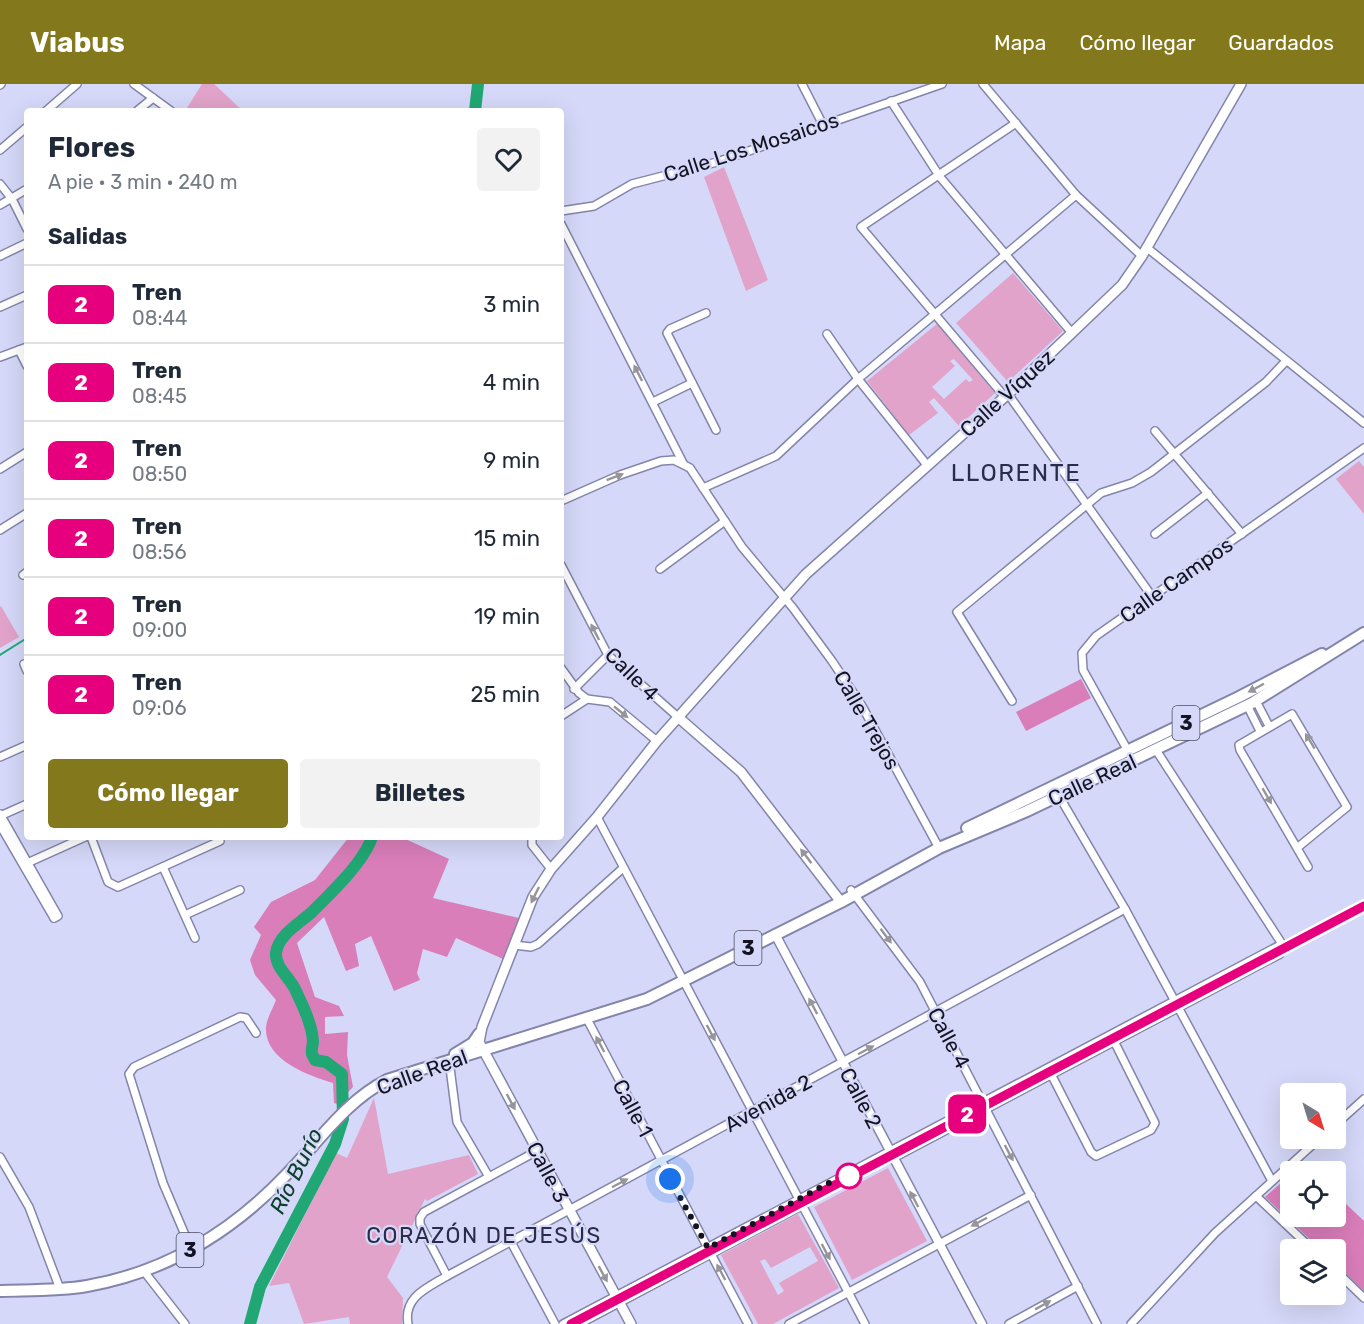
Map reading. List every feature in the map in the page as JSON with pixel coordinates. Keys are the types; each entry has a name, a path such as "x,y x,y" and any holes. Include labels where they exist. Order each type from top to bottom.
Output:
{"main road":[{"name":"Calle Víquez","path":"479,1034 533,897 550,868 597,817 657,741 820,560 1007,396 1122,285 1144,252 1241,84"},
{"name":"Calle Real","path":"938,845 1059,796 1251,703 1364,633"},
{"name":"Calle Real","path":"0,1291 60,1289 100,1283 143,1270 191,1249 224,1231 257,1205 353,1103 387,1080 632,1005 684,982 813,915 938,845 1364,633"},
{"name":"Calle 4","path":"679,718 741,772 840,900"},
{"path":"1096,777 1127,757 1128,751 1134,753 1149,747 1156,750 1160,743 1188,722"},
{"path":"1016,805 1032,803 1050,795 1059,796 1062,789 1078,776"},
{"path":"448,1060 473,1043 479,1034"},
{"name":"Calle 3","path":"479,1034 483,1050 631,1324"}],"street":[{"path":"49,108 77,84"},
{"path":"134,84 167,108"},
{"path":"802,84 822,123"},
{"name":"Calle Los Mosaicos","path":"564,211 594,206 632,184 717,162 822,123 942,84"},
{"path":"983,84 1076,195 1144,252 1364,423"},
{"path":"141,108 153,98"},
{"path":"891,101 940,177 1072,333"},
{"path":"1017,123 940,177 861,228 1007,396 1151,595"},
{"path":"0,150 24,130"},
{"path":"0,184 12,199 24,223"},
{"path":"0,205 24,191"},
{"path":"704,488 776,456 858,379 936,314 1005,252 1076,195"},
{"name":"Calle Trejos","path":"564,230 683,463 690,468 760,571 785,598 832,660 862,706 938,845"},
{"path":"0,256 24,244"},
{"path":"0,307 24,296"},
{"path":"706,313 670,329 668,333 716,430"},
{"path":"827,334 858,379 927,465"},
{"path":"0,357 24,348"},
{"path":"19,350 24,360"},
{"path":"1012,701 957,612 1107,489 1142,478 1266,382 1286,361"},
{"path":"653,402 692,383"},
{"path":"1155,431 1176,453 1242,534"},
{"name":"Calle Campos","path":"1128,751 1086,678 1081,658 1092,639 1151,595 1364,448"},
{"path":"0,469 24,454"},
{"path":"1357,455 1364,463"},
{"path":"564,500 662,461 683,463"},
{"path":"1155,534 1208,493"},
{"path":"0,530 24,515"},
{"path":"660,569 725,521"},
{"name":"Calle 4","path":"564,572 608,655 679,718"},
{"path":"574,689 608,655"},
{"path":"564,673 574,689 587,699 610,702 657,741"},
{"path":"564,714 587,699"},
{"path":"1251,703 1269,726"},
{"path":"1251,703 1260,731"},
{"path":"1297,848 1347,807 1296,717 1288,715 1242,741 1239,745 1240,750 1308,867"},
{"path":"0,757 24,746"},
{"path":"579,1324 618,1300 984,1105 1177,1004 1280,954 1282,944 1156,750"},
{"path":"1059,796 1125,909 1272,1181"},
{"path":"0,825 26,864 58,916 54,918 26,864 0,815 24,805"},
{"path":"597,817 622,869 865,1324"},
{"path":"26,864 78,840"},
{"path":"92,840 112,886 118,887 220,841"},
{"path":"532,840 532,845 550,868"},
{"path":"163,867 195,938"},
{"path":"514,945 531,947 538,944 622,869"},
{"path":"185,915 240,890"},
{"name":"Calle 4","path":"853,892 911,969 936,1013 1097,1324"},
{"name":"Avenida 2","path":"408,1324 408,1308 413,1299 447,1276 1125,909"},
{"name":"Calle 2","path":"775,934 982,1324"},
{"path":"1177,1004 1282,944"},
{"path":"191,1249 163,1183 129,1074 134,1067 240,1017 246,1018 256,1033"},
{"name":"Calle 1","path":"587,1019 748,1324"},
{"path":"1050,1071 1091,1152 1096,1156 1151,1130 1155,1123 1112,1038"},
{"path":"448,1060 457,1122 489,1177"},
{"path":"1346,1116 1363,1102"},
{"path":"1131,1324 1185,1265 1308,1149"},
{"path":"447,1276 420,1224 420,1218 424,1212 537,1151"},
{"path":"0,1157 29,1207 60,1289"},
{"path":"789,1324 1031,1195"},
{"path":"1256,1196 1301,1239"},
{"path":"511,1242 555,1324"},
{"path":"143,1270 185,1324"},
{"path":"1346,1281 1364,1298"},
{"path":"1009,1324 1078,1286"},
{"path":"563,1324 618,1300"}],"shaded area":[{"path":"202,84 214,84 240,108 187,108"},
{"path":"724,167 768,280 746,291 704,177"},
{"path":"1013,273 1063,331 1008,382 956,323"},
{"path":"937,324 995,393 959,426 934,398 929,402 938,413 909,435 867,381","holes":["954,359 973,380 969,382 966,379 944,399 932,387 955,366 950,361"]},
{"path":"1359,461 1364,467 1364,514 1336,479"},
{"path":"0,607 19,637 0,648"},
{"path":"1081,679 1091,698 1026,731 1016,712"},
{"path":"347,840 408,840 449,859 433,898 519,918 503,959 456,938 447,957 423,949 417,973 420,980 394,991 371,936 355,944 359,966 346,971 324,917 297,943 315,997 339,1006 344,1016 325,1017 325,1034 348,1032 347,1055 353,1087 337,1104 334,1103 333,1083 312,1076 289,1064 272,1049 267,1039 266,1027 276,1000 255,975 250,960 261,935 254,927 271,902 315,880"},
{"path":"374,1098 388,1174 469,1155 478,1174 427,1201 425,1199 387,1277 403,1298 402,1324 350,1324 349,1317 304,1324 289,1283 269,1286 336,1153 347,1158"},
{"path":"888,1168 927,1241 852,1280 814,1207"},
{"path":"1280,1184 1280,1211 1265,1197"},
{"path":"1346,1204 1364,1221 1364,1291 1346,1274 1346,1239 1309,1239 1297,1227 1346,1227"},
{"path":"798,1214 839,1288 773,1324 758,1324 721,1255","holes":["810,1247 818,1261 779,1283 784,1291 778,1295 760,1261 765,1259 771,1268"]}],"waterway":[{"name":"Río Burío","path":"475,108 478,84"},
{"path":"0,655 24,640"},
{"name":"Río Burío","path":"250,1324 260,1287 335,1144 343,1119 342,1074 326,1062 315,1060 312,1054 311,1028 306,1014 295,989 278,963 276,953 285,935 312,912 355,867 371,840"}],"railway":[{"path":"571,1324 1364,906"}],"train":[{"name":"2","path":"571,1324 1364,906"}],"district":[{"name":"LLORENTE","path":"1016,473"},
{"name":"CORAZÓN DE JESÚS","path":"484,1235"}],"route":[{"path":"670,1179 708,1248 853,1170 849,1176"}]}
